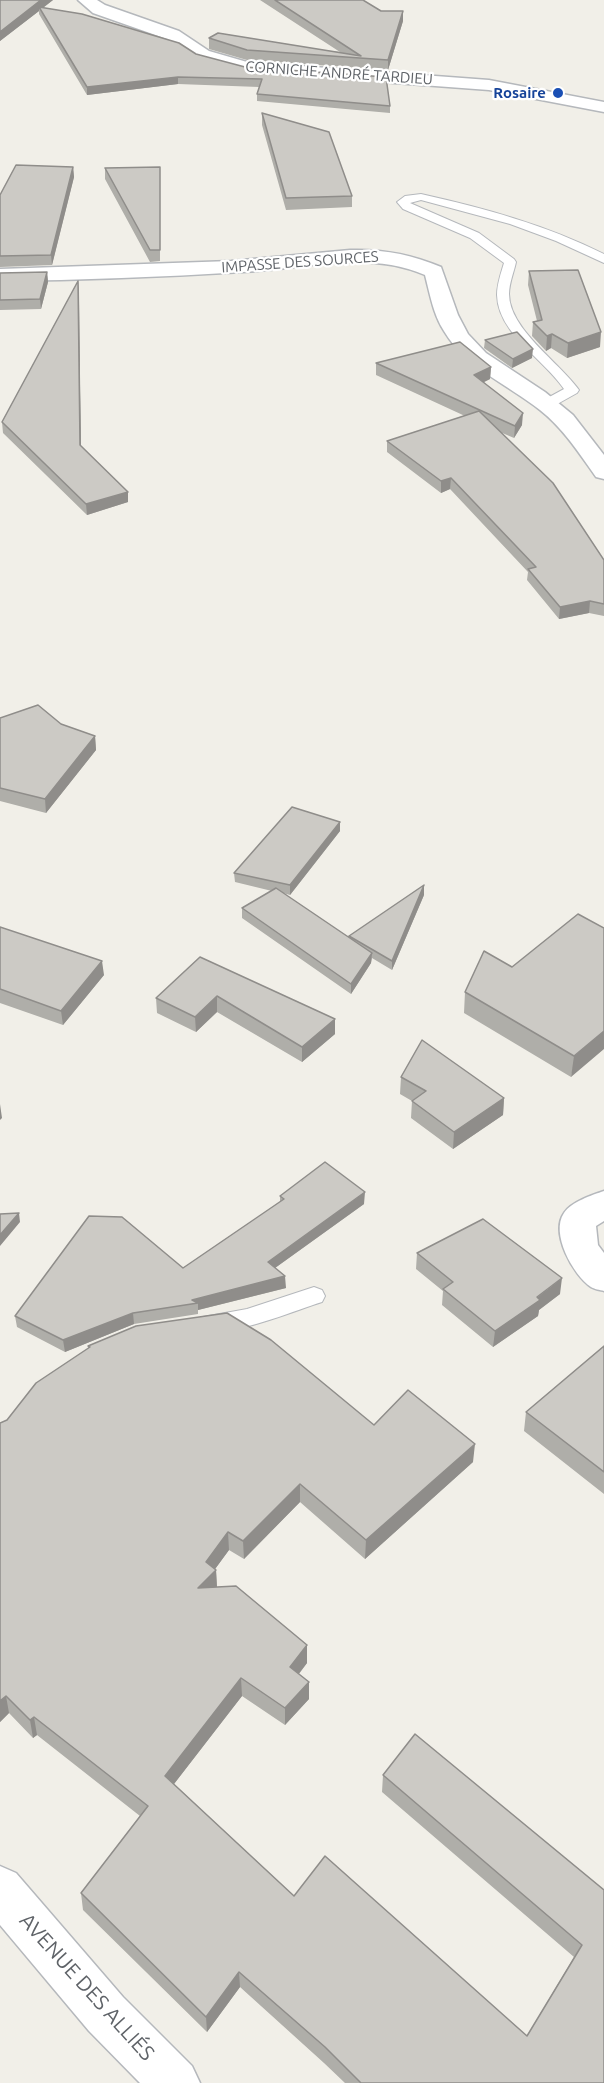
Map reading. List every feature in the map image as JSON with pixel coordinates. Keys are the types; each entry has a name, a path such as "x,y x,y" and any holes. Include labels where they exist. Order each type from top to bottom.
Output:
{"street":[{"name":"CORNICHE ANDRÉ TARDIEU","path":"86,0 99,9 173,35 202,55 246,67 489,85 604,107"},
{"name":"IMPASSE DES SOURCES","path":"0,275 267,265 349,256 384,255 417,262 434,271 450,321 460,340 483,360 548,405 573,426 604,472"},
{"path":"604,1204 578,1220 576,1239 587,1259 604,1277"},
{"name":"AVENUE DES ALLIÉS","path":"0,1889 106,2014 175,2083"}],"lane":[{"path":"548,405 572,390 564,375 525,338 506,313 503,294 510,262 495,246 466,229 407,207 403,202 409,198 421,197 511,220 573,242 604,259"},
{"path":"191,1326 247,1318 314,1296"}],"building":[{"path":"0,0 41,0 0,32"},
{"path":"275,0 363,0 381,11 403,11 388,60 247,50 209,38 218,33 361,56"},
{"path":"39,7 82,14 179,43 196,54 245,67 386,77 390,106 257,94 262,79 178,77 87,87"},
{"path":"262,113 329,132 352,196 286,198"},
{"path":"16,165 73,167 51,255 0,256 0,195"},
{"path":"160,167 160,250 150,250 105,168"},
{"path":"578,270 601,332 568,343 552,334 547,336 533,322 542,320 529,271"},
{"path":"47,272 40,299 0,300 0,273"},
{"path":"78,281 80,445 128,492 86,504 2,422"},
{"path":"517,332 533,349 513,359 485,340"},
{"path":"460,342 491,367 474,375 523,413 515,426 376,363"},
{"path":"479,411 553,483 604,560 604,604 590,601 560,607 528,569 536,567 451,478 441,481 387,441"},
{"path":"38,705 61,724 95,736 45,799 0,788 0,718"},
{"path":"292,807 340,822 290,885 234,873"},
{"path":"424,885 392,961 349,936"},
{"path":"276,888 372,953 351,984 242,908"},
{"path":"578,914 604,928 604,1031 574,1056 465,992 484,951 512,967"},
{"path":"0,927 102,961 61,1011 0,989"},
{"path":"200,957 335,1019 302,1047 217,996 195,1017 156,998"},
{"path":"422,1040 504,1098 454,1132 412,1101 426,1091 401,1077"},
{"path":"325,1162 365,1192 268,1262 285,1276 192,1300 198,1303 133,1313 63,1340 15,1316 89,1216 122,1217 183,1268 284,1199 280,1196"},
{"path":"19,1213 0,1235 0,1214"},
{"path":"483,1219 562,1278 537,1297 540,1300 495,1331 443,1289 453,1282 417,1253"},
{"path":"227,1313 271,1340 374,1425 408,1390 475,1444 366,1540 300,1484 243,1541 228,1532 206,1562 216,1570 198,1588 236,1586 307,1645 290,1667 309,1682 285,1708 241,1678 165,1776 294,1896 325,1856 527,2036 582,1945 383,1775 415,1734 604,1890 604,2083 361,2083 325,2047 239,1972 206,2017 81,1893 148,1806 34,1717 30,1720 6,1696 0,1701 0,1423 7,1420 36,1383 90,1347 88,1346 136,1326"},
{"path":"604,1346 604,1472 526,1412"}],"place":[{"name":"Rosaire","path":"558,93"}]}
